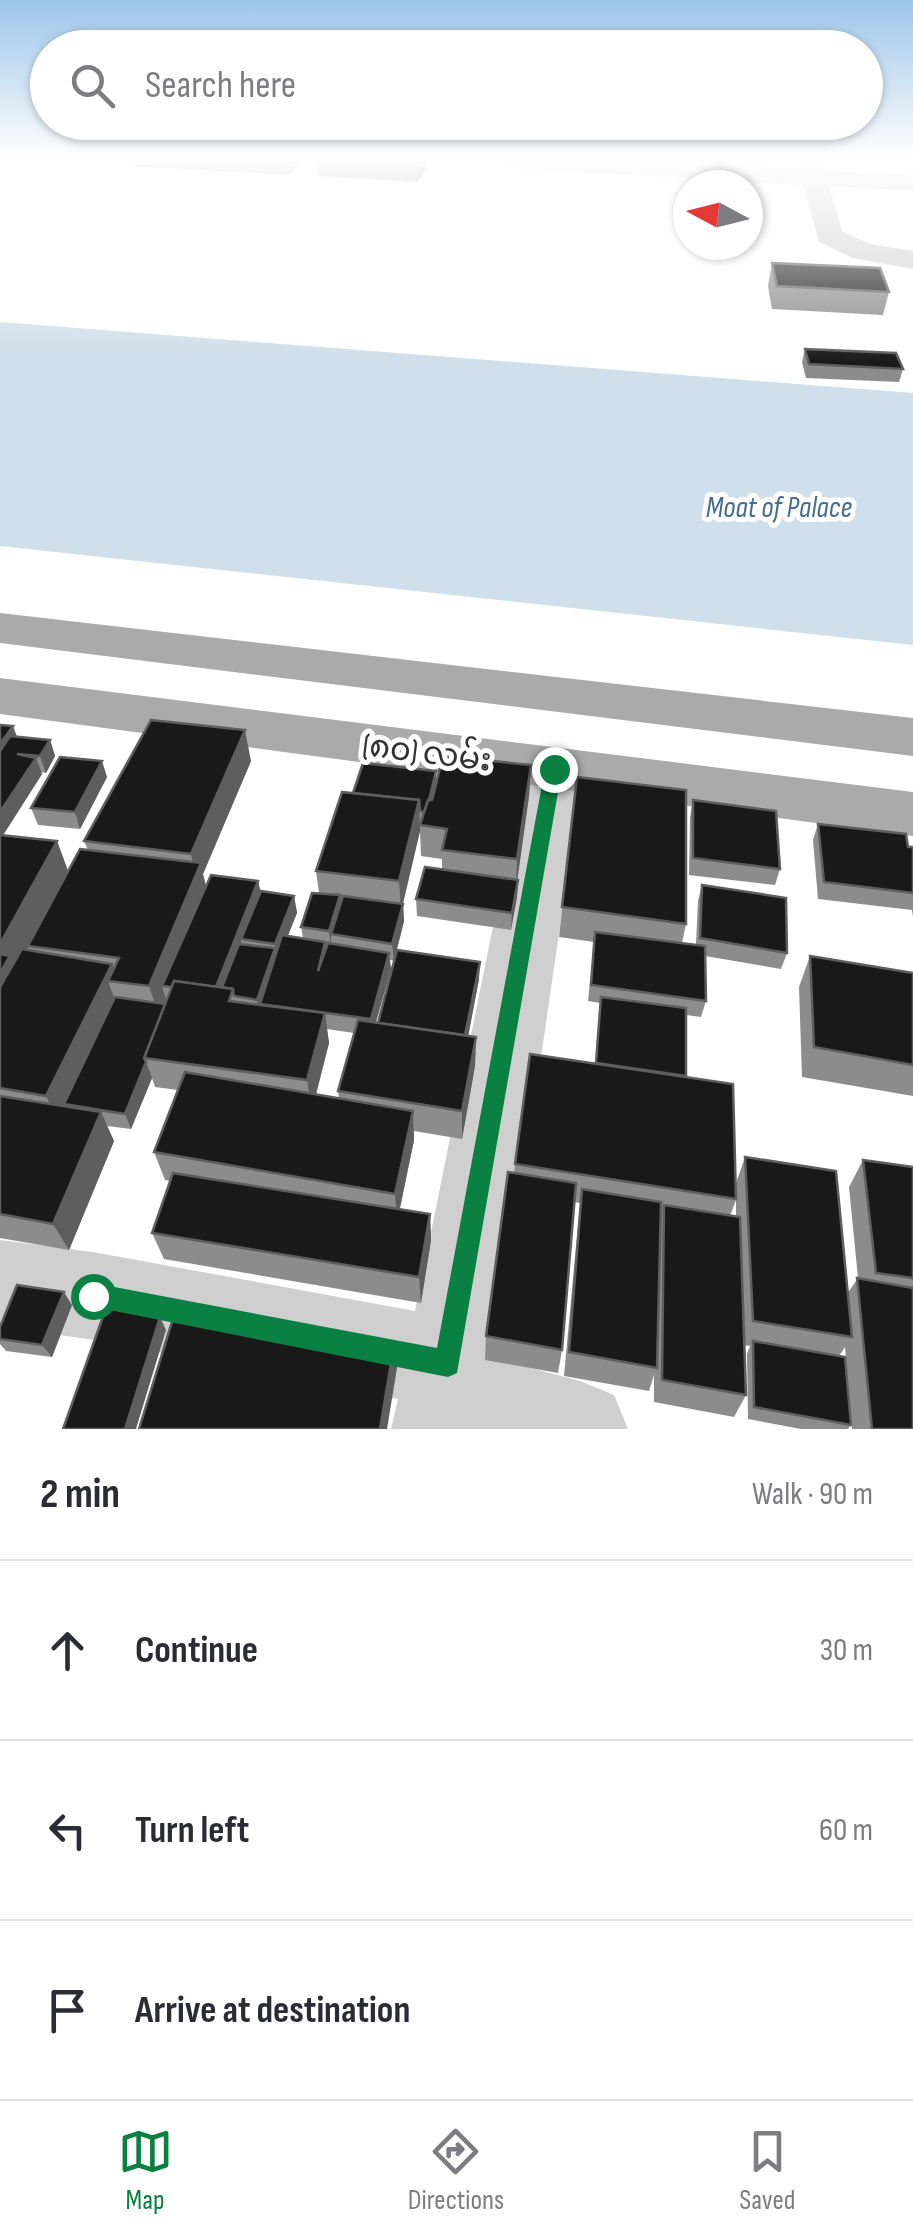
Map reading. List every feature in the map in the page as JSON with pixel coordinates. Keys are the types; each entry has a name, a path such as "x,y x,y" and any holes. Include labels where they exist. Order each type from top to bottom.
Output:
{"main road":[{"path":"0,628 913,737"},
{"name":"(၈၀) လမ်း","path":"0,696 913,814"}],"street":[{"path":"827,228 829,236 862,252 913,260"},
{"path":"444,1394 554,769"},
{"path":"0,1283 93,1296 580,1429"}],"water":[{"name":"Moat of Palace","path":"0,322 913,393 913,645 0,546"}],"building":[{"path":"772,263 880,268 889,292 777,286"},
{"path":"805,349 896,353 903,369 809,364"},
{"path":"151,720 245,730 191,854 84,841"},
{"path":"0,725 13,726 0,744"},
{"path":"10,736 50,740 40,756 17,754 36,758 0,812 0,751"},
{"path":"443,756 531,765 517,859 442,850 447,829 420,825 428,800 432,800"},
{"path":"60,757 102,761 75,812 31,808"},
{"path":"363,763 436,771 424,812 420,811 419,800 353,793"},
{"path":"577,777 686,790 686,924 562,907"},
{"path":"342,792 419,800 399,881 316,871"},
{"path":"693,800 776,811 780,869 693,858"},
{"path":"818,824 906,834 908,847 913,847 913,893 824,882"},
{"path":"0,835 57,841 0,944"},
{"path":"80,849 201,863 149,986 108,981 119,958 28,946"},
{"path":"425,867 518,880 512,913 416,899"},
{"path":"211,875 258,881 216,987 174,981 172,987 162,986"},
{"path":"702,885 786,898 787,953 700,938"},
{"path":"261,891 294,896 275,944 241,939"},
{"path":"312,893 340,895 329,931 301,927"},
{"path":"343,896 403,904 392,944 331,934"},
{"path":"595,932 705,946 706,1001 591,985"},
{"path":"282,935 325,942 318,971 328,943 389,953 371,1019 260,1004"},
{"path":"239,944 275,948 257,1000 234,996 233,989 222,987"},
{"path":"22,949 112,964 46,1096 0,1088 0,987"},
{"path":"397,950 480,962 465,1035 378,1023"},
{"path":"0,954 10,956 0,973"},
{"path":"810,956 913,973 913,1065 814,1047"},
{"path":"174,981 233,989 229,1001 325,1013 307,1080 144,1058"},
{"path":"115,997 165,1004 125,1114 64,1104"},
{"path":"601,997 686,1008 686,1076 596,1063"},
{"path":"358,1020 476,1037 462,1111 338,1091"},
{"path":"530,1054 733,1084 736,1199 515,1164"},
{"path":"185,1072 413,1111 395,1194 154,1152"},
{"path":"0,1096 101,1112 53,1224 0,1214"},
{"path":"745,1157 836,1171 852,1337 753,1321"},
{"path":"863,1160 913,1167 913,1278 876,1273"},
{"path":"508,1172 576,1183 562,1350 486,1336"},
{"path":"173,1173 430,1214 419,1277 152,1233"},
{"path":"582,1189 661,1202 657,1368 569,1352"},
{"path":"664,1205 740,1217 746,1395 662,1380"},
{"path":"857,1278 913,1288 913,1429 872,1429"},
{"path":"17,1285 64,1292 42,1345 0,1339 0,1327"},
{"path":"106,1308 160,1317 125,1429 63,1429"},
{"path":"175,1312 394,1345 380,1429 139,1429"},
{"path":"753,1341 845,1357 851,1425 754,1407"}],"route":[{"path":"93,1296 448,1363 554,769"}]}
